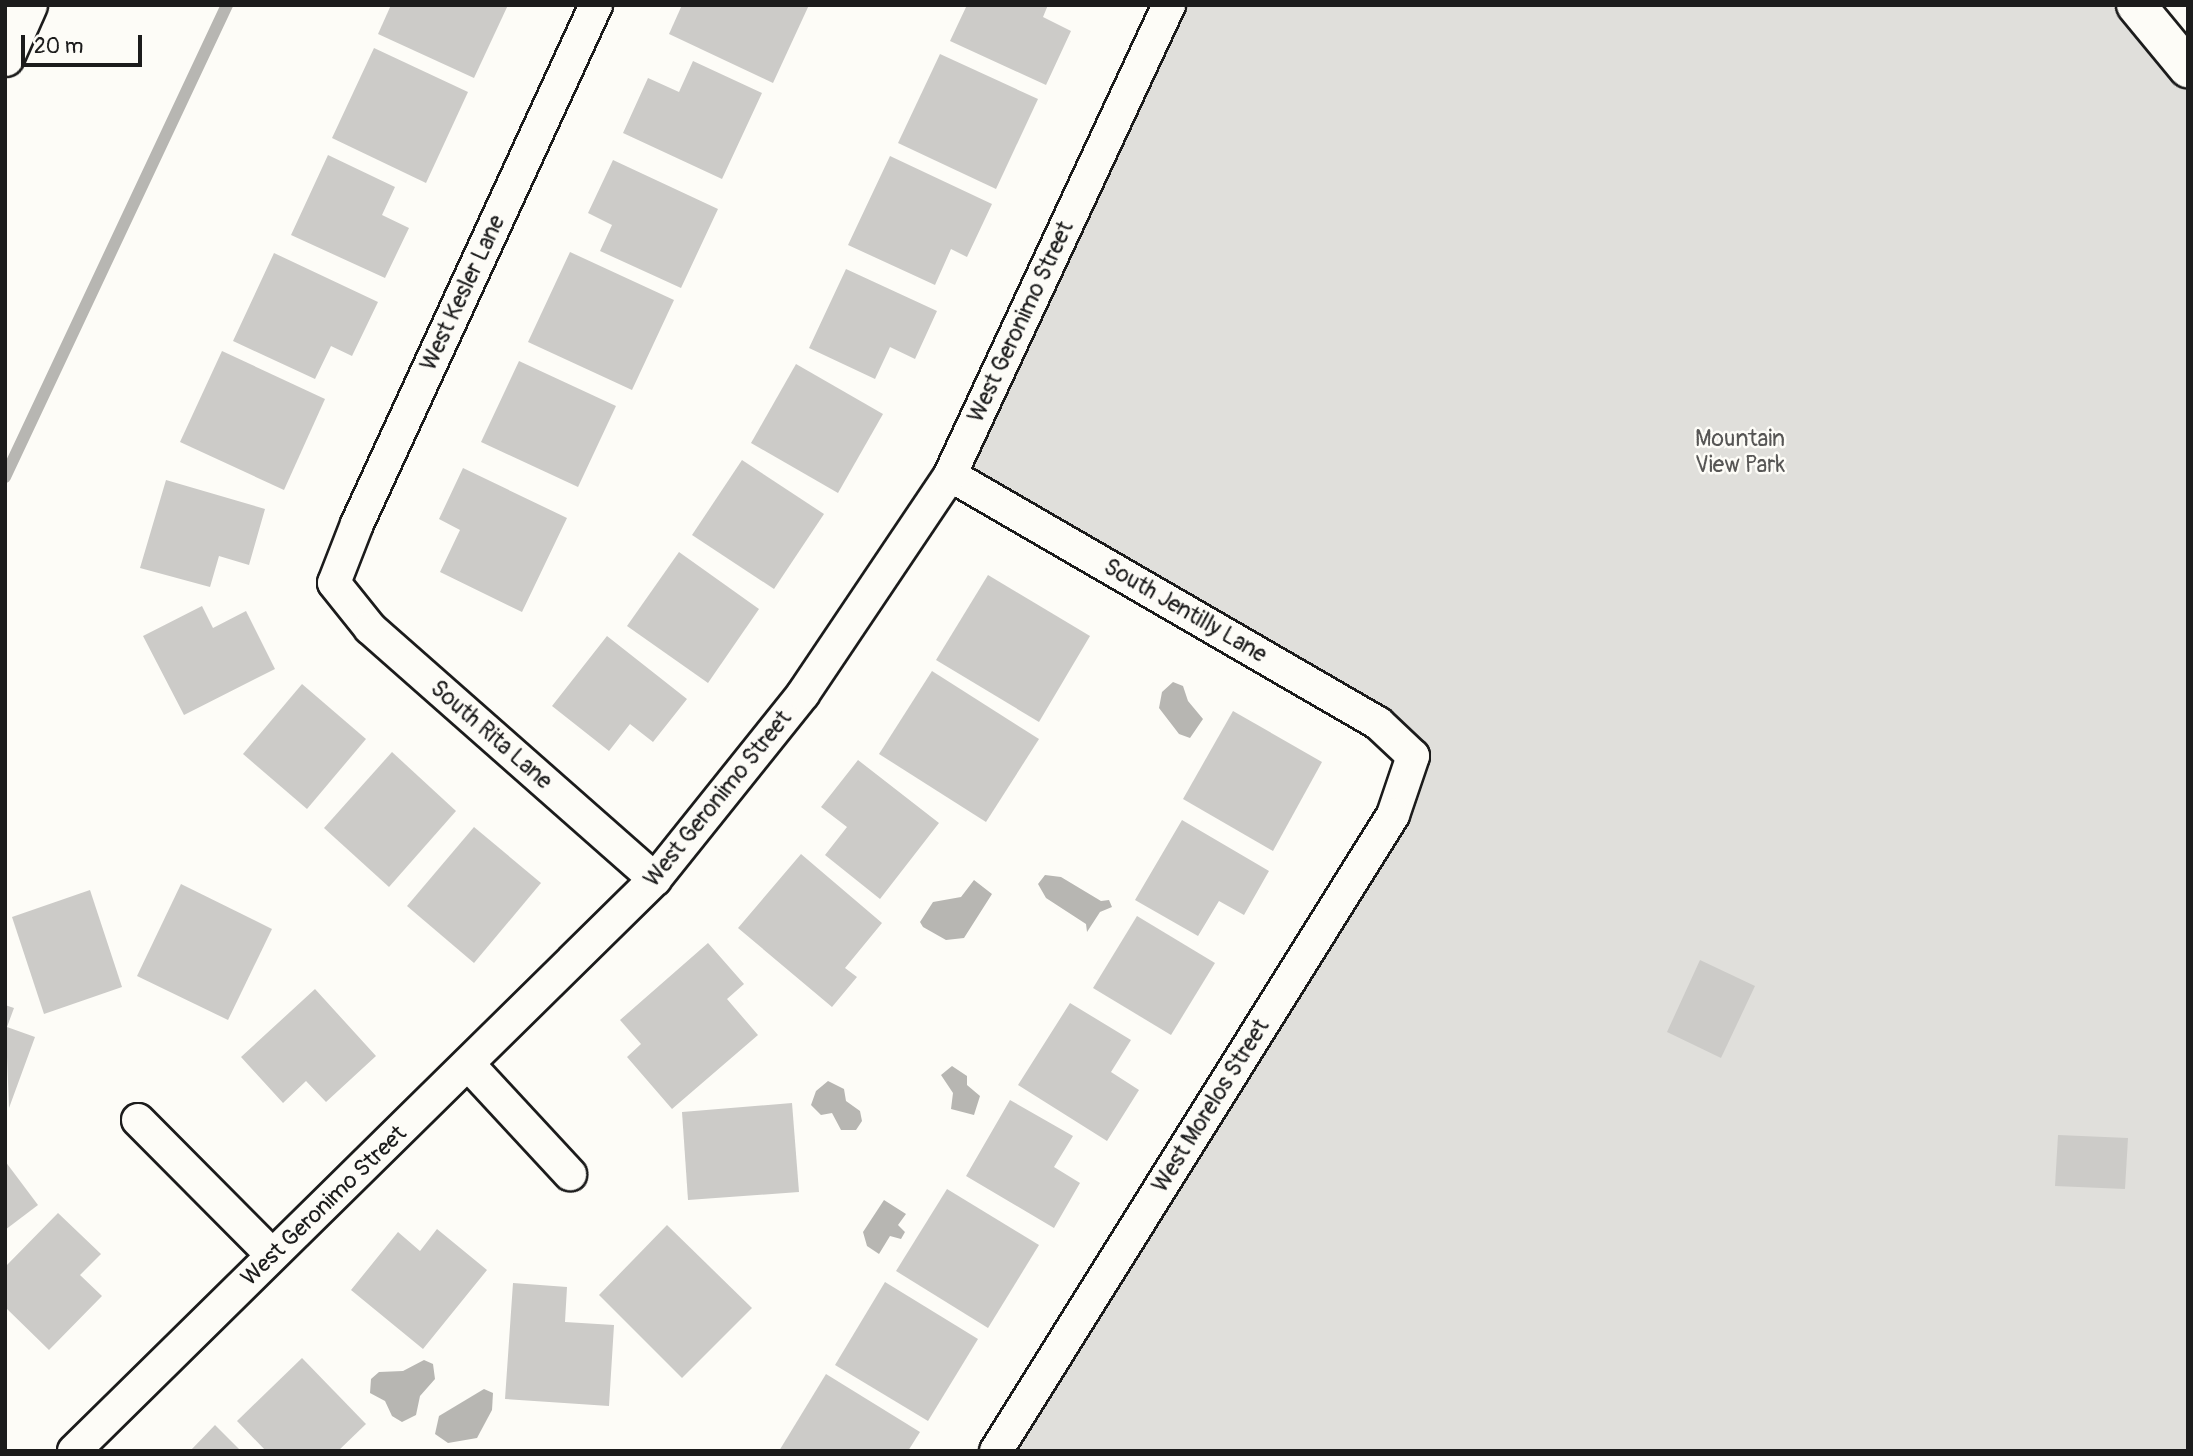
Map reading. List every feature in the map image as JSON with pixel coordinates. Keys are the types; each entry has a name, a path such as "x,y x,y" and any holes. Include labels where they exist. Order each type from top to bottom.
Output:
{"main road":[{"path":"5,58 28,5"},
{"path":"2136,5 2188,68"}],"street":[{"name":"West Kesler Lane","path":"334,583 362,511 596,5"},
{"name":"West Geronimo Street","path":"74,1451 272,1255 470,1065 655,880 803,694 950,475 1169,5"},
{"name":"South Jentilly Lane","path":"950,475 1378,723 1413,756"},
{"name":"South Rita Lane","path":"334,583 370,628 655,880"},
{"name":"West Morelos Street","path":"996,1451 1393,815 1413,756"},
{"path":"470,1065 570,1174"},
{"path":"138,1120 272,1255"}],"green space":[{"name":"Mountain View Park","path":"1169,5 2136,5 2188,68 2188,1451 996,1451 1413,756 950,475"}],"shaded area":[{"path":"1173,682 1183,686 1188,701 1203,719 1190,738 1179,734 1159,708 1162,692"},
{"path":"1045,875 1061,877 1101,901 1109,900 1112,907 1100,912 1087,932 1086,924 1046,898 1038,884"},
{"path":"974,880 992,894 964,938 946,940 923,927 920,922 933,902 961,897"},
{"path":"952,1066 967,1076 967,1085 980,1096 974,1115 951,1109 953,1093 941,1075"},
{"path":"828,1081 844,1089 846,1101 860,1111 862,1121 856,1130 841,1130 832,1113 821,1115 811,1105 816,1091"},
{"path":"884,1200 906,1214 898,1225 905,1232 901,1239 890,1236 879,1254 867,1246 863,1232"},
{"path":"424,1360 433,1364 435,1379 420,1396 416,1415 402,1422 392,1416 385,1401 370,1393 371,1379 379,1372 403,1371"},
{"path":"484,1389 493,1393 492,1410 477,1438 448,1443 435,1434 439,1416"}],"building":[{"path":"391,5 508,5 474,78 378,34"},
{"path":"682,5 809,5 773,83 669,34"},
{"path":"967,5 1048,5 1043,17 1071,31 1046,85 950,41"},
{"path":"374,48 468,92 426,183 332,138"},
{"path":"940,54 1038,99 996,189 898,143"},
{"path":"693,61 762,93 722,179 623,133 648,78 679,92"},
{"path":"328,155 395,187 382,215 409,228 385,278 291,235"},
{"path":"890,156 992,204 967,257 951,249 935,285 848,245"},
{"path":"613,160 718,209 681,288 600,251 612,225 588,213"},
{"path":"570,252 674,300 632,390 528,342"},
{"path":"274,253 378,302 352,356 331,346 315,379 233,341"},
{"path":"846,269 937,311 915,359 890,347 875,379 809,348"},
{"path":"222,351 325,399 284,490 180,442"},
{"path":"519,361 616,406 578,487 481,442"},
{"path":"796,364 883,414 838,493 751,443"},
{"path":"742,460 824,514 774,589 692,535"},
{"path":"463,468 567,518 522,612 440,572 460,530 439,519"},
{"path":"166,480 265,509 249,565 219,556 210,587 140,568"},
{"path":"679,552 759,609 708,683 627,626"},
{"path":"988,575 1090,636 1039,722 936,660"},
{"path":"202,606 213,628 246,611 275,669 184,715 143,636"},
{"path":"607,636 687,699 653,742 630,724 609,751 552,706"},
{"path":"932,671 1039,739 986,822 879,754"},
{"path":"302,684 366,739 307,809 243,754"},
{"path":"1233,711 1322,762 1273,851 1183,799"},
{"path":"392,752 456,811 389,887 324,828"},
{"path":"858,760 939,823 880,899 825,855 847,827 821,807"},
{"path":"1182,820 1269,871 1244,915 1219,901 1198,936 1135,900"},
{"path":"474,827 541,883 474,963 407,906"},
{"path":"801,854 882,923 845,968 857,977 832,1007 738,928"},
{"path":"181,884 272,929 228,1020 137,976"},
{"path":"90,890 122,987 44,1014 12,917"},
{"path":"1137,916 1215,963 1171,1035 1093,988"},
{"path":"708,943 744,984 727,999 758,1035 672,1109 627,1057 641,1044 620,1020"},
{"path":"1700,960 1755,986 1721,1058 1667,1032"},
{"path":"315,989 376,1056 326,1102 306,1081 283,1103 241,1057"},
{"path":"1070,1003 1131,1040 1111,1072 1139,1090 1107,1141 1018,1085"},
{"path":"5,1005 14,1008 7,1027 35,1037 9,1108"},
{"path":"1010,1100 1073,1136 1054,1167 1080,1183 1054,1228 966,1176"},
{"path":"792,1103 799,1192 688,1200 682,1112"},
{"path":"2058,1135 2128,1138 2125,1189 2055,1186"},
{"path":"5,1161 38,1205 5,1230"},
{"path":"947,1189 1039,1245 988,1328 896,1271"},
{"path":"58,1213 101,1254 80,1275 102,1296 49,1350 5,1307 5,1267"},
{"path":"667,1225 752,1308 682,1378 599,1295"},
{"path":"437,1229 487,1270 423,1349 351,1290 398,1232 420,1251"},
{"path":"885,1282 978,1339 928,1421 835,1365"},
{"path":"513,1283 567,1287 565,1322 614,1325 609,1406 505,1399"},
{"path":"302,1358 366,1424 338,1451 266,1451 237,1421"},
{"path":"826,1374 920,1432 908,1451 779,1451"},
{"path":"215,1425 241,1451 190,1451"}],"waterway":[{"path":"5,477 227,5"}]}
